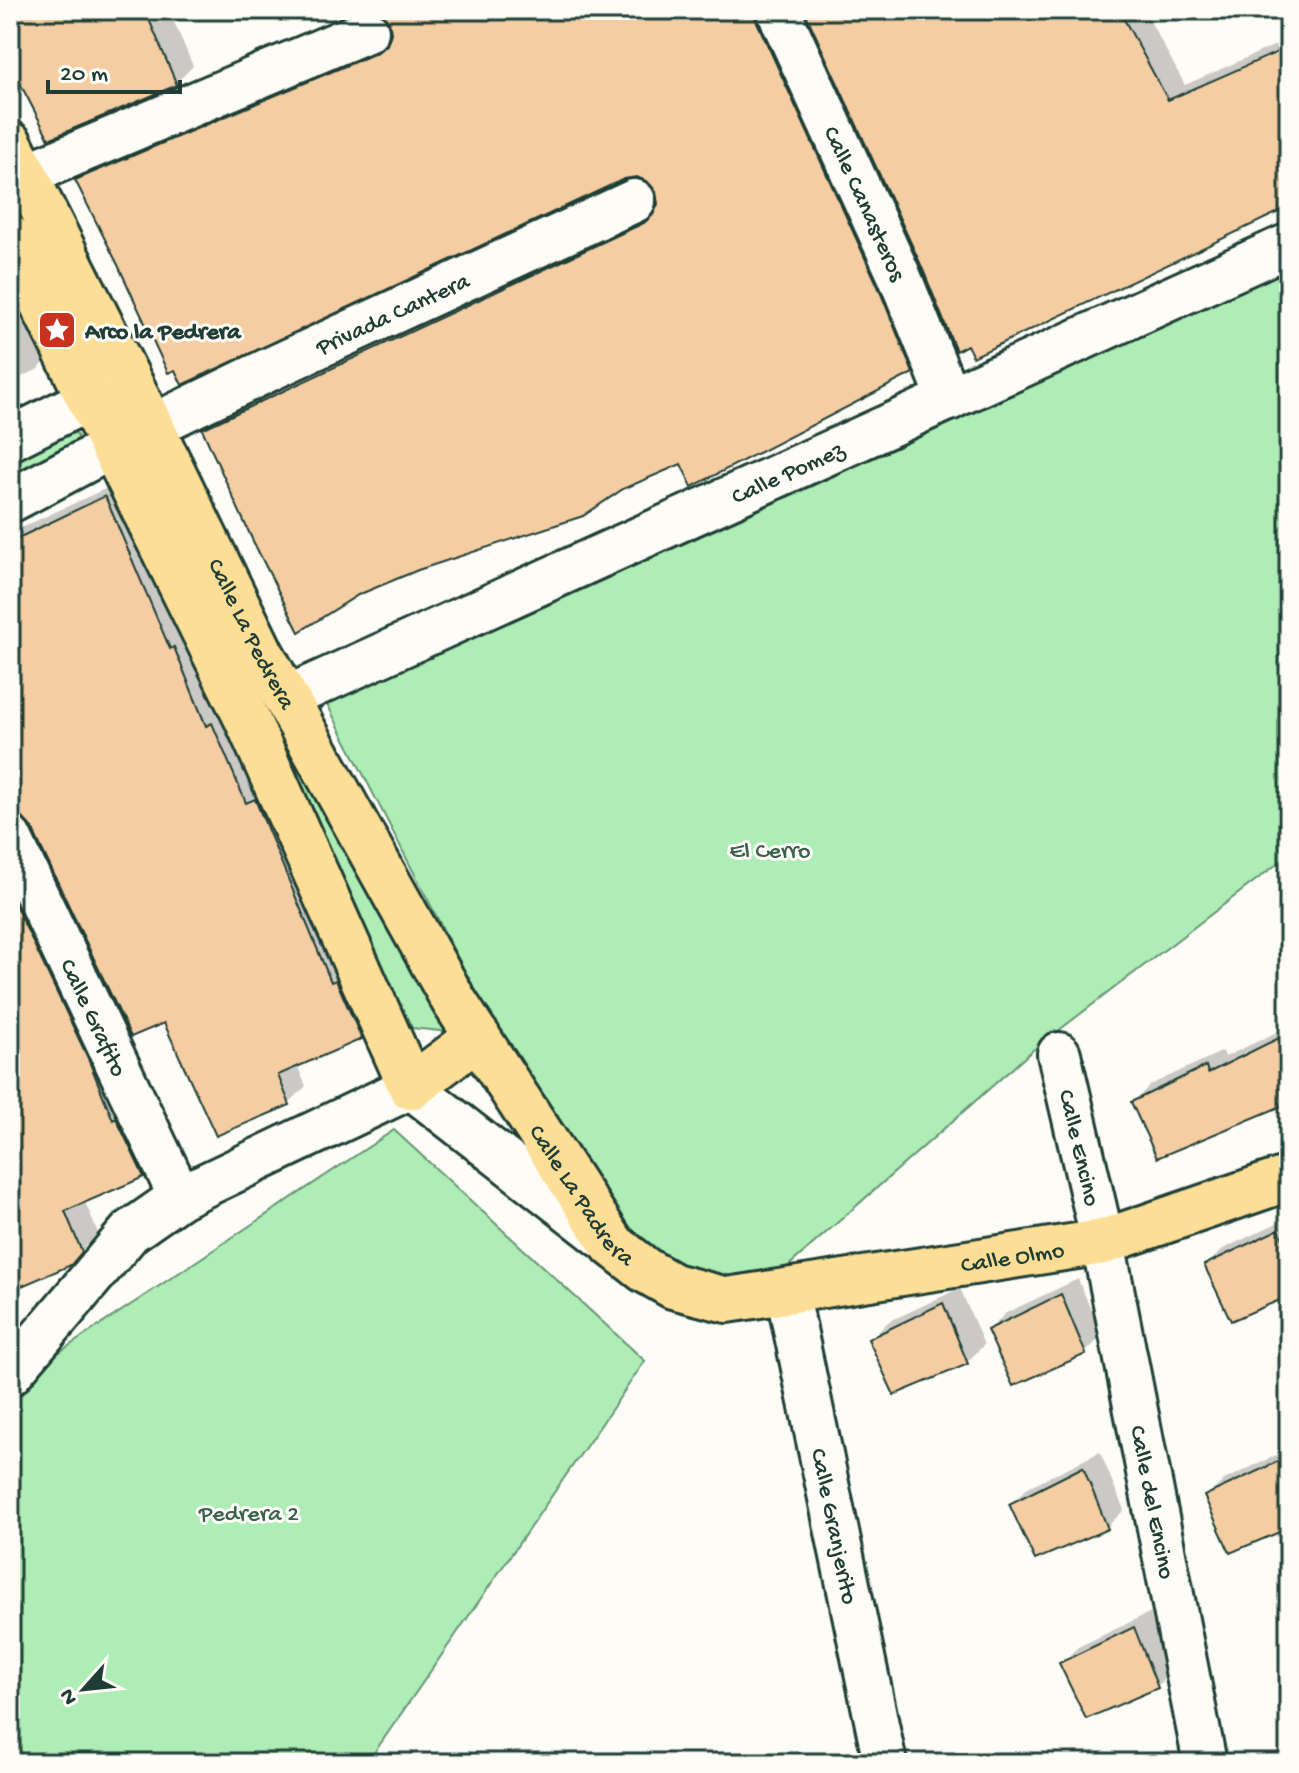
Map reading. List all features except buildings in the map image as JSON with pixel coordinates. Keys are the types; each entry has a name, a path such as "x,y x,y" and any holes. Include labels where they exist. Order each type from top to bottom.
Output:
{"main road":[{"name":"Calle La Pedrera","path":"18,160 262,655 454,1001 478,1037"},
{"name":"Calle La Pedrera","path":"10,238 87,400 247,719 411,1087"},
{"path":"411,1087 478,1037"},
{"name":"Calle La Padrera","path":"478,1037 613,1245 645,1270 673,1286 727,1300"},
{"name":"Calle Olmo","path":"727,1300 1103,1242 1289,1178"}],"street":[{"name":"Calle Canasteros","path":"778,10 899,275 949,399"},
{"path":"18,160 367,31"},
{"name":"Privada Cantera","path":"10,501 150,427 634,201"},
{"name":"Calle Pomez","path":"286,698 1289,245"},
{"path":"10,439 87,400 130,383"},
{"name":"Calle Grafito","path":"10,838 180,1197"},
{"name":"Calle Encino","path":"1059,1054 1103,1242"},
{"path":"11,1370 130,1232 180,1197 411,1087 613,1245"},
{"name":"Calle del Encino","path":"1103,1242 1205,1763"},
{"name":"Calle Granjerito","path":"787,1291 885,1763"}],"green space":[{"path":"10,146 459,1033 412,1028 10,225"},
{"name":"El Cerro","path":"1289,246 1289,855 1033,1050 786,1268 729,1281 677,1275 627,1235 496,1032 325,700"},
{"path":"75,432 89,455 10,495 10,463"},
{"name":"Pedrera 2","path":"394,1130 645,1361 367,1763 10,1763 10,1385"}],"place":[{"name":"Arco la Pedrera","path":"57,330"}]}
